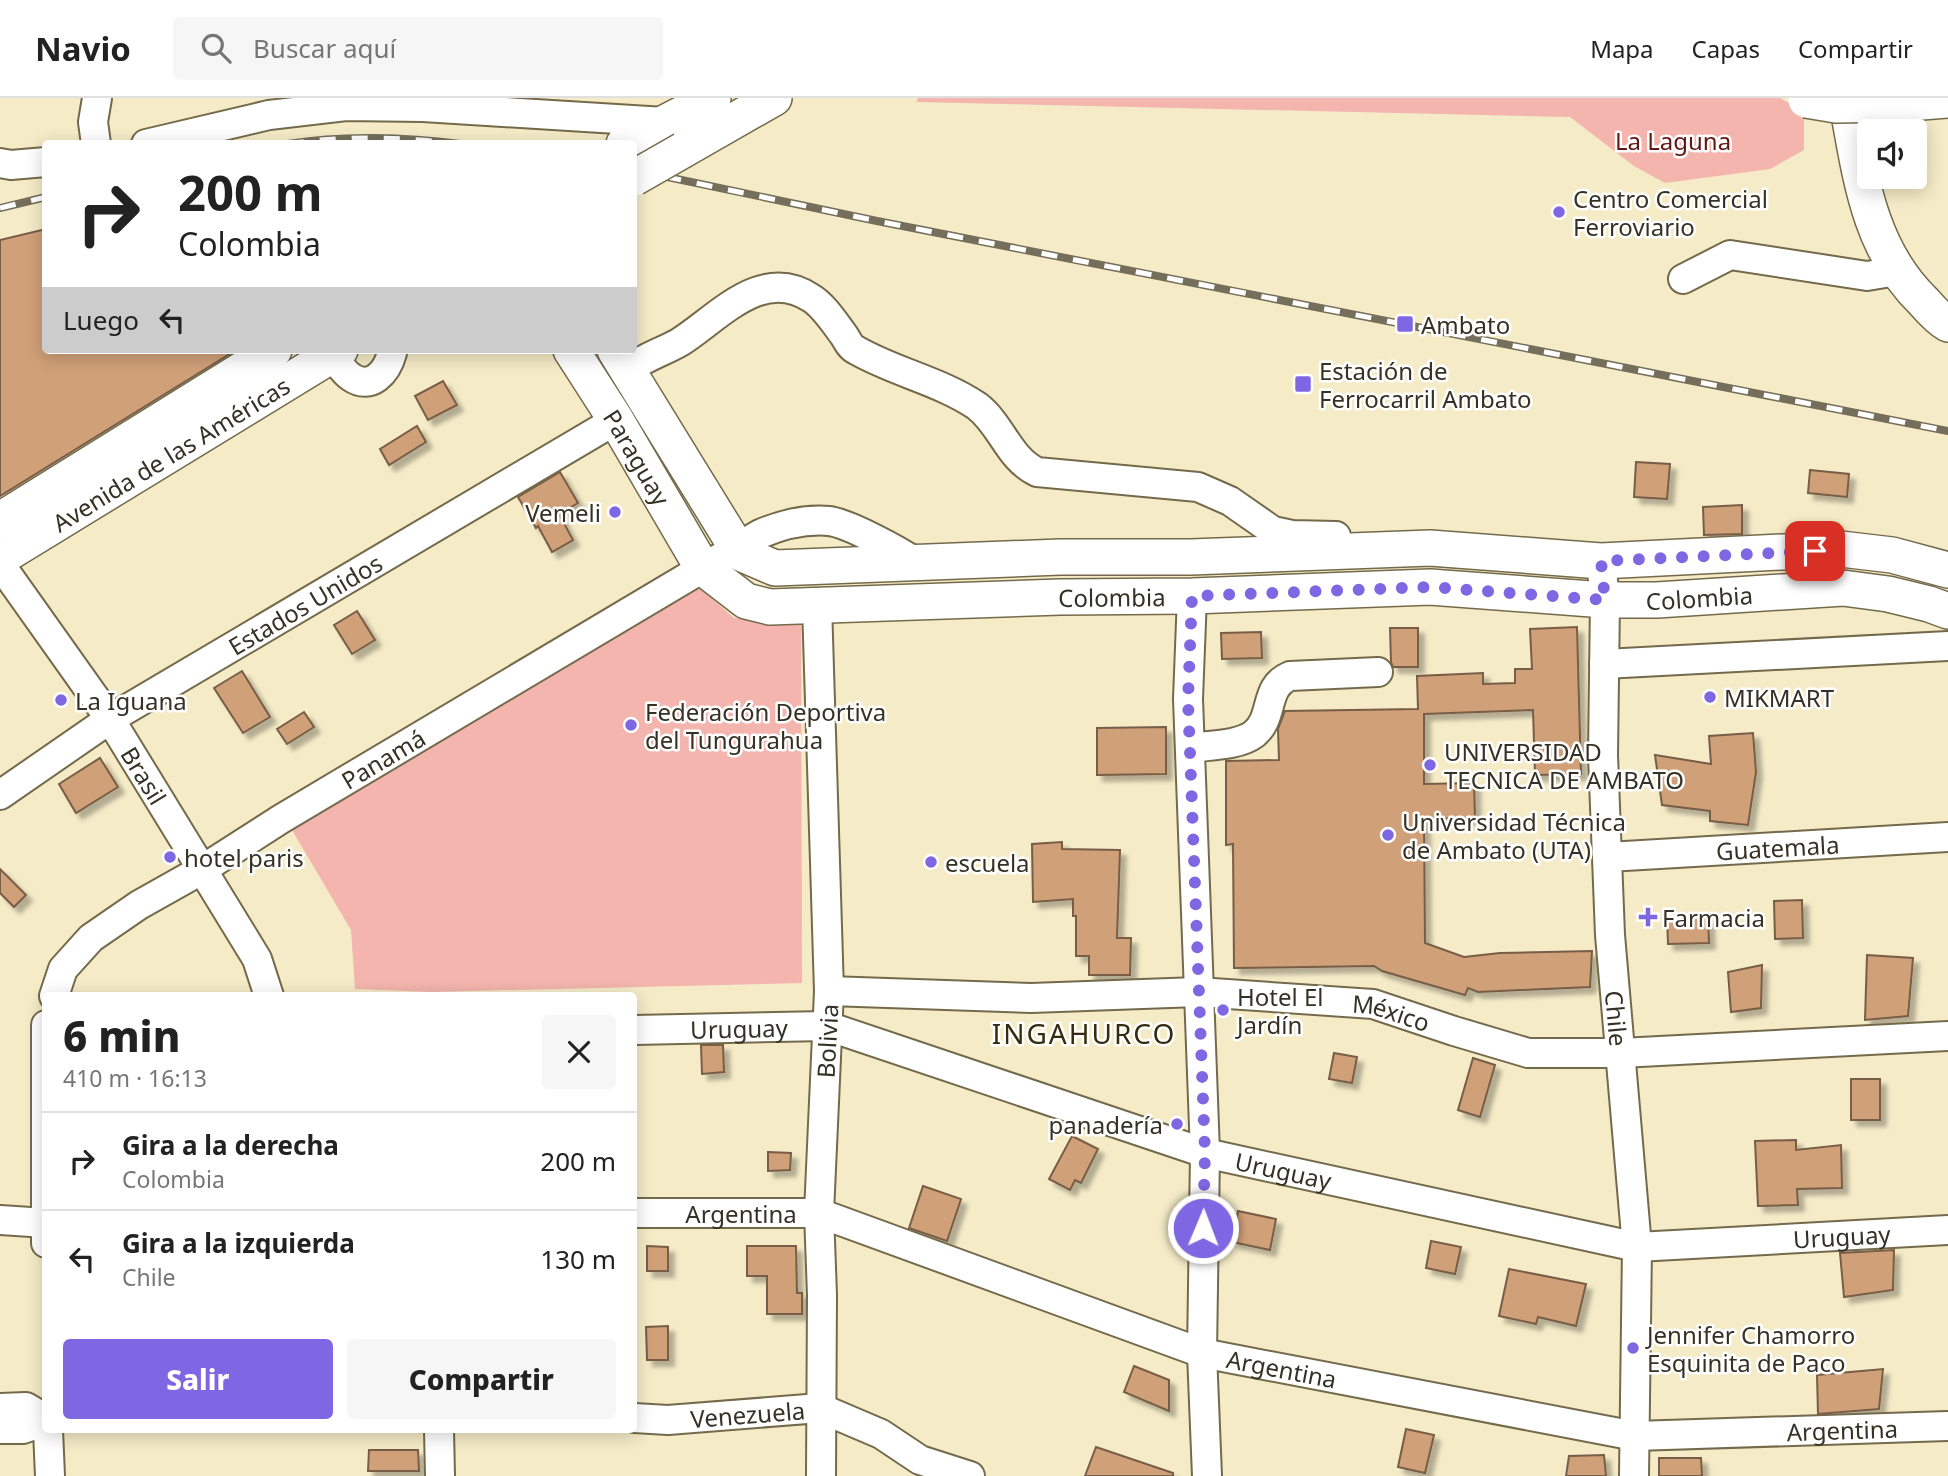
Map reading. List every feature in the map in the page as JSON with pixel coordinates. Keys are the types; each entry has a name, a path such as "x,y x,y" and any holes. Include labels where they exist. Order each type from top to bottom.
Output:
{"main road":[{"path":"637,172 653,137 713,98"},
{"path":"653,137 774,98"},
{"path":"1846,98 1875,232 1897,271 1914,293 1948,324"},
{"path":"1804,99 1836,105 1908,100"},
{"path":"1885,119 1908,100"},
{"path":"1884,189 1895,227 1910,253 1933,279 1948,291"},
{"name":"Avenida de las Américas","path":"0,520 268,354"},
{"name":"Avenida de las Américas","path":"0,558 333,354"},
{"name":"Paraguay","path":"574,354 616,420 702,567"},
{"name":"Paraguay","path":"622,360 736,547"},
{"name":"Colombia","path":"736,547 740,553 775,568 1451,549 1601,561 1841,549 1892,555 1948,570"},
{"name":"Colombia","path":"702,567 746,601 769,607 1430,587 1605,600 1657,600 1843,588 1888,594 1948,611"}],"street":[{"path":"95,140 93,121 97,98"},
{"path":"163,140 269,115 346,106 423,107 653,137"},
{"path":"0,163 10,165 42,162"},
{"path":"1683,279 1730,255 1867,276 1897,271"},
{"path":"622,360 636,364 679,342 732,303 765,287 793,290 813,299 852,349 953,393 978,407 996,426 1021,463 1037,472 1198,486 1230,501 1273,531 1292,535 1326,536 1413,533 1446,540 1451,543 1451,549"},
{"path":"337,354 348,376 361,382 374,380 388,368 392,354"},
{"name":"Estados Unidos","path":"0,795 110,719 616,420"},
{"name":"Panamá","path":"55,992 63,969 91,938 139,905 702,567 774,528 800,522 831,521 897,549 917,563"},
{"name":"Chile","path":"1601,561 1605,600 1603,755 1610,935 1637,1247 1634,1476"},
{"name":"Brasil","path":"0,564 110,719 257,959 268,992"},
{"path":"1192,596 1188,699 1205,1153 1202,1353 1207,1476"},
{"name":"Bolivia","path":"817,605 829,990 819,1213 822,1295 821,1476"},
{"path":"1604,664 1948,646"},
{"path":"1190,748 1241,741 1255,733 1265,718 1273,691 1280,680 1290,676 1378,672"},
{"name":"Guatemala","path":"1608,857 1948,837"},
{"name":"México","path":"829,990 1031,998 1198,992 1373,1004 1528,1053 1620,1053 1948,1036"},
{"name":"Uruguay","path":"637,1030 827,1026 1205,1153 1637,1247 1948,1230"},
{"name":"Argentina","path":"637,1213 819,1213 1202,1353 1635,1436 1948,1426"},
{"path":"0,1220 42,1223"},
{"path":"0,1408 26,1407 42,1417"},
{"name":"Venezuela","path":"637,1418 667,1420 820,1408 881,1434 920,1461 970,1476"},
{"path":"0,1429 23,1429 42,1422"},
{"path":"48,1433 50,1476"},
{"path":"439,1433 440,1476"}],"green space":[{"name":"La Laguna","path":"918,98 1780,98 1804,111 1804,150 1770,169 1665,183 1634,166 1570,117 916,102"},
{"name":"Federación Deportiva del Tungurahua","path":"693,582 734,618 801,620 802,983 431,992 355,989 351,930 292,830"}],"building":[{"path":"42,230 42,354 230,354 0,496 0,240"},
{"path":"443,381 457,405 428,420 415,396"},
{"path":"417,426 426,442 389,465 380,449"},
{"path":"1636,462 1670,464 1667,499 1634,497"},
{"path":"1810,470 1849,474 1847,497 1808,493"},
{"path":"560,472 578,503 559,514 573,540 552,552 518,497"},
{"path":"1742,505 1742,534 1704,535 1703,507"},
{"path":"357,611 375,640 352,654 334,625"},
{"path":"1577,627 1581,774 1535,775 1533,710 1424,714 1424,784 1474,783 1475,818 1424,819 1425,943 1464,957 1500,953 1592,951 1590,987 1478,992 1468,988 1465,995 1382,971 1374,966 1234,968 1233,844 1226,845 1226,761 1279,760 1278,729 1285,711 1418,709 1417,676 1483,673 1483,684 1515,683 1515,669 1532,669 1530,629"},
{"path":"1390,628 1418,628 1418,667 1393,667"},
{"path":"1261,632 1262,658 1222,659 1221,633"},
{"path":"242,671 270,717 243,733 214,688"},
{"path":"304,712 314,727 287,744 277,729"},
{"path":"1166,727 1166,774 1097,775 1097,728"},
{"path":"1753,733 1756,772 1748,825 1710,821 1710,811 1662,805 1655,755 1711,764 1709,736"},
{"path":"100,758 118,787 76,813 59,784"},
{"path":"1062,842 1062,849 1120,850 1117,938 1131,938 1130,975 1089,975 1089,956 1076,956 1076,916 1073,916 1073,899 1033,902 1032,844"},
{"path":"0,869 26,895 14,907 0,893"},
{"path":"1802,900 1803,938 1775,939 1774,901"},
{"path":"1667,917 1708,917 1709,943 1668,944"},
{"path":"1867,955 1913,958 1908,1016 1865,1020"},
{"path":"1762,965 1761,1008 1731,1012 1728,972"},
{"path":"701,1045 723,1045 724,1072 702,1074"},
{"path":"1334,1053 1357,1057 1352,1083 1329,1079"},
{"path":"1473,1058 1495,1065 1480,1117 1458,1110"},
{"path":"1851,1079 1880,1079 1880,1120 1851,1120"},
{"path":"1072,1136 1098,1149 1081,1183 1075,1180 1070,1190 1049,1179"},
{"path":"1796,1140 1796,1150 1841,1145 1842,1188 1797,1189 1798,1205 1758,1206 1755,1141"},
{"path":"768,1152 791,1153 790,1170 768,1171"},
{"path":"923,1186 961,1199 947,1241 909,1228"},
{"path":"1238,1211 1276,1219 1270,1250 1232,1242"},
{"path":"1431,1241 1461,1247 1455,1274 1426,1268"},
{"path":"647,1246 668,1247 668,1271 647,1271"},
{"path":"747,1246 796,1246 797,1293 802,1293 802,1314 767,1314 767,1276 747,1276"},
{"path":"1894,1250 1893,1290 1844,1297 1840,1253"},
{"path":"1509,1269 1586,1284 1576,1326 1538,1317 1536,1324 1499,1316"},
{"path":"668,1326 668,1360 647,1360 646,1327"},
{"path":"1134,1366 1169,1380 1169,1411 1124,1392"},
{"path":"1883,1369 1879,1409 1818,1414 1817,1375"},
{"path":"1406,1429 1434,1435 1425,1473 1398,1467"},
{"path":"1096,1447 1173,1473 1173,1476 1085,1476"},
{"path":"369,1450 418,1450 419,1471 368,1471"},
{"path":"1604,1455 1606,1476 1566,1476 1569,1456"},
{"path":"1659,1458 1701,1458 1702,1476 1659,1476"}],"railway":[{"path":"322,140 418,140"},
{"path":"637,171 877,221 1948,431"},
{"path":"0,208 42,198"}],"place":[{"name":"Centro Comercial Ferroviario","path":"1559,212"},
{"name":"Ambato","path":"1405,324"},
{"name":"Estación de Ferrocarril Ambato","path":"1303,384"},
{"name":"Vemeli","path":"615,512"},
{"name":"MIKMART","path":"1710,697"},
{"name":"La Iguana","path":"61,700"},
{"name":"Federación Deportiva del Tungurahua","path":"631,725"},
{"name":"UNIVERSIDAD TECNICA DE AMBATO","path":"1430,765"},
{"name":"Universidad Técnica de Ambato (UTA)","path":"1388,835"},
{"name":"hotel paris","path":"170,857"},
{"name":"escuela","path":"931,862"},
{"name":"Farmacia","path":"1648,917"},
{"name":"Hotel El Jardín","path":"1223,1010"},
{"name":"panadería","path":"1177,1124"},
{"name":"Jennifer Chamorro Esquinita de Paco","path":"1633,1348"}],"district":[{"name":"INGAHURCO","path":"1084,1033"}],"route":[{"path":"1203,1228 1205,1153 1188,699 1192,596 1430,587 1605,600 1601,561 1815,551"}]}
